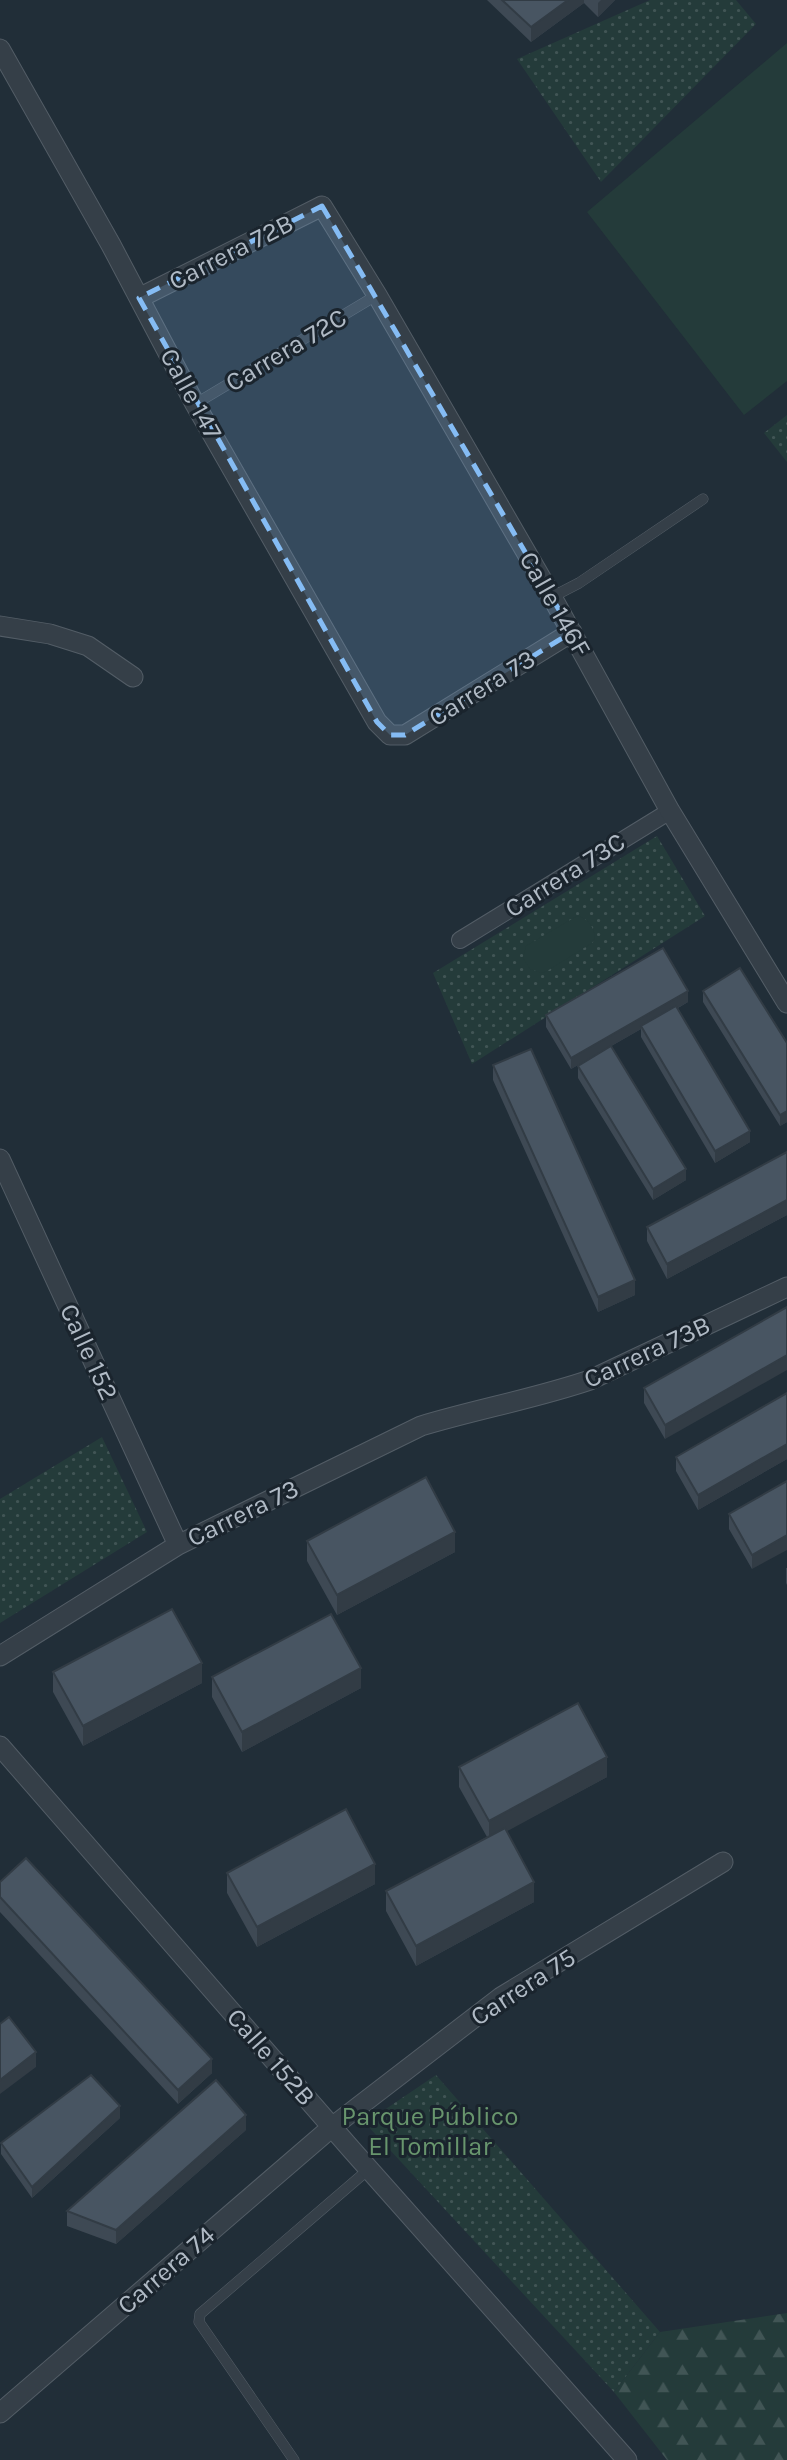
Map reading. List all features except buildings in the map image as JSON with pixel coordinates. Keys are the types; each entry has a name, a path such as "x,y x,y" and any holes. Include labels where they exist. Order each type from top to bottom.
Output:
{"street":[{"name":"Calle 147","path":"0,49 195,404 377,722 390,735"},
{"name":"Carrera 72B","path":"139,298 322,206"},
{"name":"Calle 146F","path":"322,206 377,295 552,597 670,811 787,1003"},
{"path":"0,626 50,634 88,646 133,677"},
{"name":"Carrera 73","path":"390,735 405,736 572,632"},
{"name":"Carrera 73C","path":"460,940 670,811"},
{"name":"Calle 152","path":"0,1159 178,1545"},
{"name":"Carrera 73B","path":"502,1404 590,1380 787,1287"},
{"name":"Carrera 73","path":"0,1656 178,1545 421,1426 502,1404"},
{"name":"Calle 152B","path":"0,1746 626,2460"},
{"name":"Carrera 75","path":"332,2127 501,1997 723,1861"},
{"name":"Carrera 74","path":"0,2413 332,2127"}],"lane":[{"name":"Carrera 72C","path":"195,404 377,295"},
{"path":"552,597 579,583 703,499"},
{"path":"293,2460 199,2322 200,2314 369,2169"}],"highlighted area":[{"path":"322,206 572,632 405,735 390,735 377,722 139,298"}],"green space":[{"path":"650,0 736,0 756,24 601,182 517,59"},
{"path":"787,43 787,381 744,415 587,212"},
{"path":"787,415 787,462 764,433"},
{"path":"657,836 705,916 472,1064 433,973"},
{"path":"577,916 592,927 595,938 592,943 547,971 542,973 530,969 523,958 526,946"},
{"path":"102,1437 147,1532 0,1623 0,1499"},
{"name":"Parque Público El Tomillar","path":"436,2075 660,2332 614,2392 365,2123"},
{"path":"787,2313 787,2460 667,2460 614,2392 660,2332"}]}
